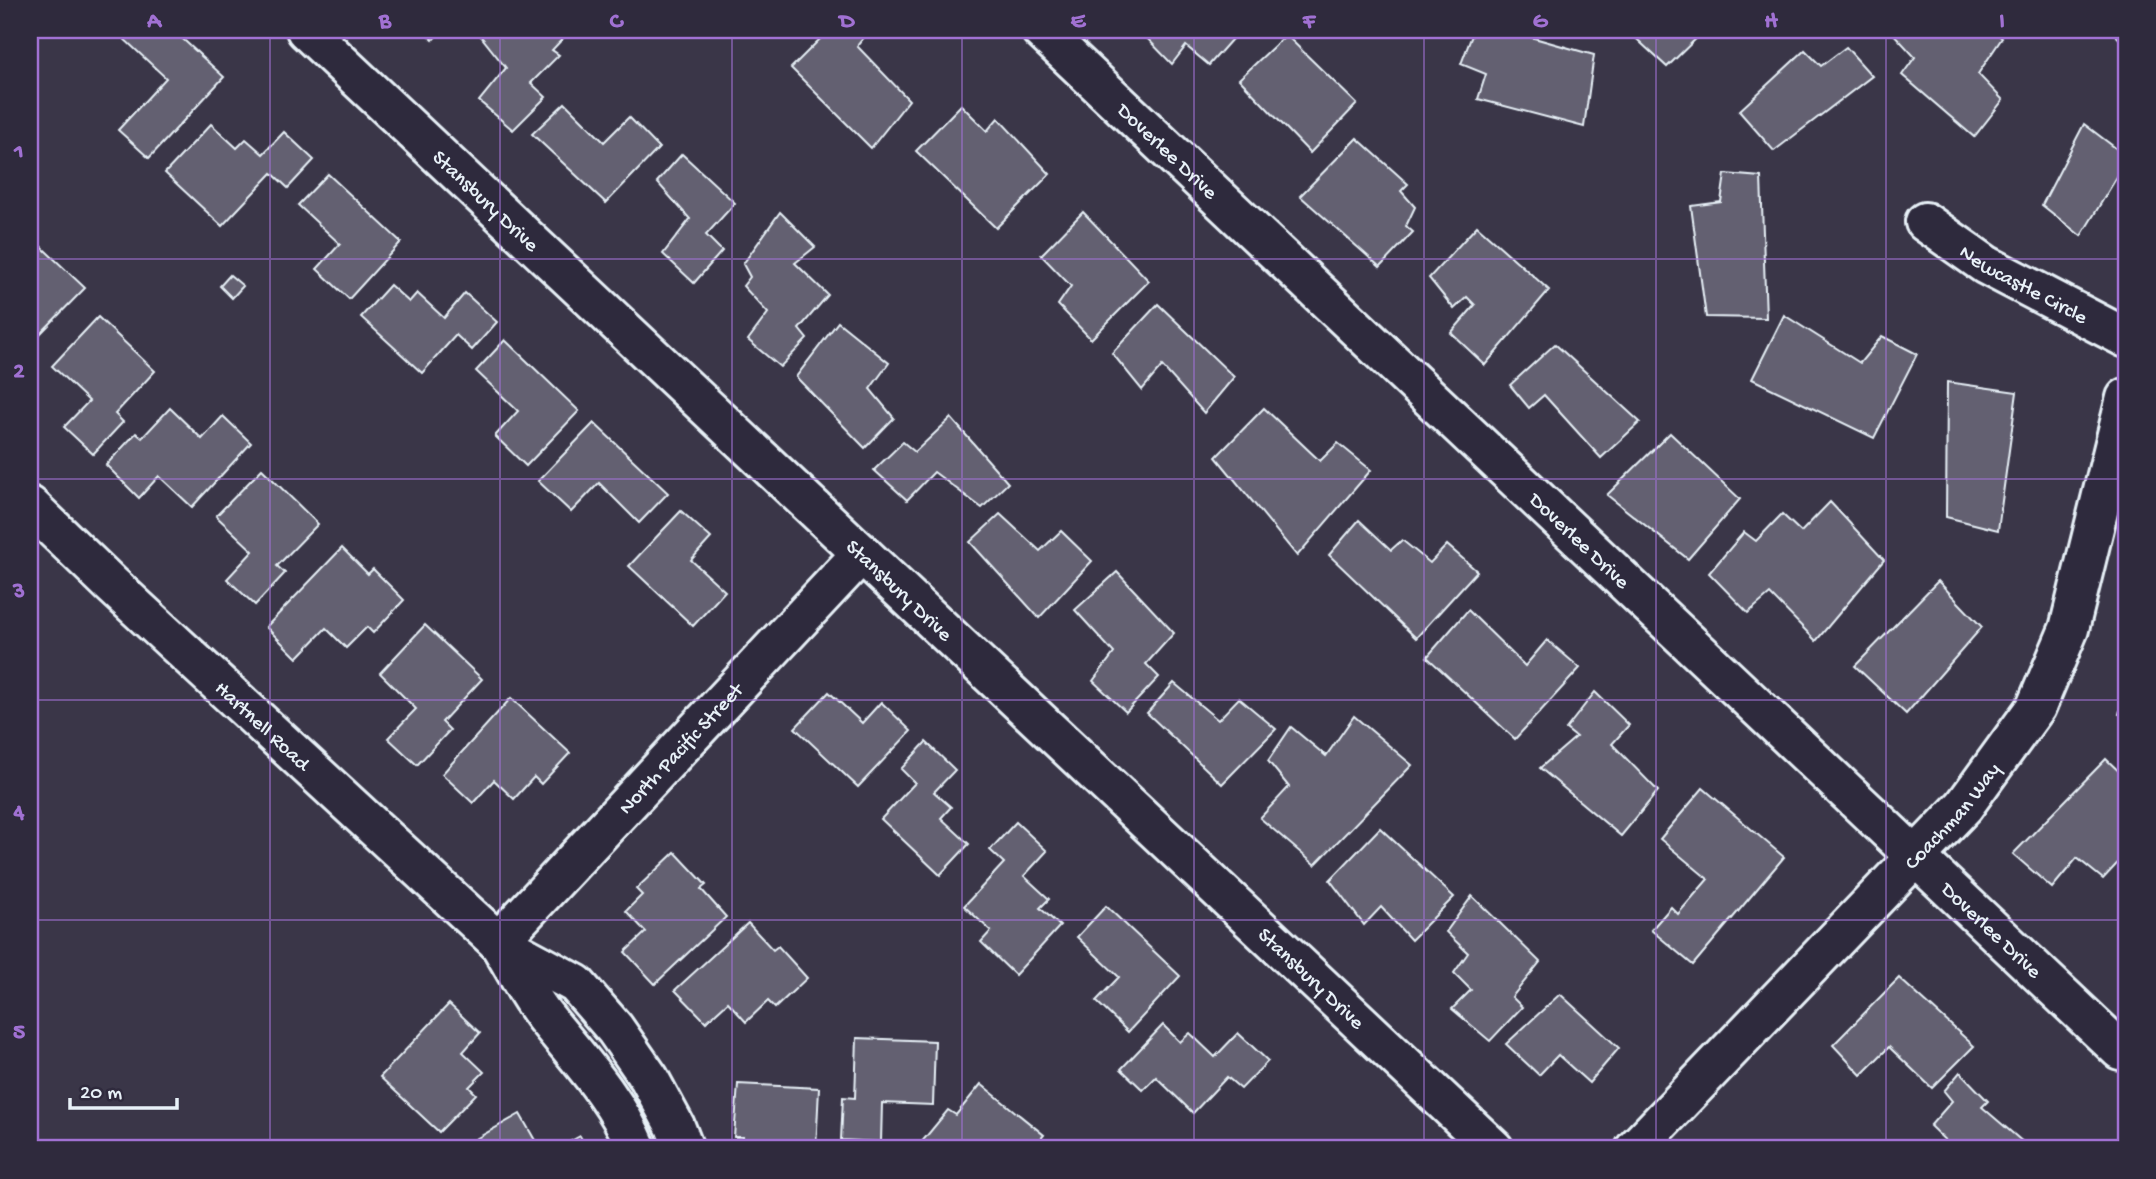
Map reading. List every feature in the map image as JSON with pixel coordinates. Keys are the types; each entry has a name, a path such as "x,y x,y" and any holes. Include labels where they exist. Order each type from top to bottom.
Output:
{"street":[{"name":"Stansbury Drive","path":"306,30 1494,1149"},
{"name":"Doverlee Drive","path":"1041,30 2120,1050"},
{"name":"Newcastle Circle","path":"1925,222 1986,264 2126,338"},
{"name":"Coachman Way","path":"1635,1149 1964,806 2036,707 2069,629 2126,398"},
{"name":"Hartnell Road","path":"30,506 111,585 498,942 576,984 615,1029 649,1078 684,1149"},
{"name":"North Pacific Street","path":"498,942 862,553"},
{"name":"Hartnell Road","path":"498,942 543,1015 577,1053 611,1100 637,1149"}],"building":[{"path":"128,30 173,30 224,77 149,158 118,130 166,78 122,37"},
{"path":"423,30 441,30 433,40"},
{"path":"476,30 571,30 552,50 559,55 531,83 546,97 513,130 479,101 506,68"},
{"path":"829,30 870,30 857,46 909,100 871,148 791,68"},
{"path":"1139,30 1240,30 1209,65 1186,46 1172,64"},
{"path":"1474,30 1506,30 1594,55 1584,127 1478,99 1486,74 1461,64"},
{"path":"1627,30 1705,30 1667,67"},
{"path":"1890,30 1993,30 2002,38 1978,74 2003,100 1974,137 1902,75 1915,57"},
{"path":"2111,30 2126,30 2126,46"},
{"path":"1286,35 1357,104 1310,153 1239,79"},
{"path":"1846,47 1872,76 1774,151 1739,111 1805,50 1821,66"},
{"path":"565,103 604,142 629,117 659,148 606,203 532,134"},
{"path":"961,105 987,131 998,118 1050,174 996,228 916,151"},
{"path":"211,124 237,148 246,139 263,154 284,132 314,160 288,188 272,173 222,226 165,173"},
{"path":"2084,124 2126,156 2126,162 2081,236 2042,205"},
{"path":"1357,138 1408,184 1401,191 1415,207 1406,226 1413,232 1380,267 1300,196"},
{"path":"682,154 735,203 706,235 722,251 694,283 663,254 690,219 657,182"},
{"path":"328,174 401,242 349,299 317,269 340,244 298,205"},
{"path":"1725,174 1761,177 1766,318 1706,317 1691,206 1721,202"},
{"path":"780,212 815,247 795,263 828,295 799,329 807,339 780,367 748,340 768,313 743,286 750,277 743,264"},
{"path":"1083,212 1149,281 1091,339 1058,305 1071,286 1041,255"},
{"path":"1477,226 1549,290 1485,365 1451,333 1475,305 1467,297 1454,309 1429,278"},
{"path":"30,236 85,288 38,336 30,328"},
{"path":"230,275 243,286 232,298 220,286"},
{"path":"390,285 409,302 417,293 444,318 465,293 497,322 472,350 456,335 422,373 361,317"},
{"path":"1158,304 1234,377 1204,413 1162,366 1142,390 1112,353"},
{"path":"1784,315 1860,363 1882,336 1917,354 1874,438 1752,379"},
{"path":"98,317 155,371 115,414 123,422 93,454 64,427 89,401 52,366"},
{"path":"838,322 889,363 870,389 894,418 865,448 796,377"},
{"path":"505,340 579,411 526,466 495,436 518,411 476,371"},
{"path":"1555,344 1640,422 1601,458 1544,395 1529,408 1510,385"},
{"path":"1947,382 2017,392 1998,530 1946,517"},
{"path":"170,408 202,439 223,416 251,443 192,507 159,476 139,498 106,465 136,433 142,438"},
{"path":"1264,408 1320,461 1338,443 1371,470 1297,556 1216,457"},
{"path":"951,418 1008,483 982,508 934,472 907,500 874,470 903,442 915,452"},
{"path":"594,423 668,493 639,523 599,483 571,512 538,481"},
{"path":"1670,433 1740,499 1688,559 1607,495"},
{"path":"262,469 318,524 277,566 285,573 255,605 227,579 253,551 216,516"},
{"path":"1830,502 1884,560 1816,641 1770,594 1748,613 1709,573 1744,532 1756,541 1782,514 1801,532"},
{"path":"681,511 711,538 691,560 725,591 693,626 629,566"},
{"path":"1000,514 1040,551 1061,531 1092,561 1039,618 970,542"},
{"path":"1359,520 1391,550 1402,540 1430,563 1447,545 1477,571 1416,638 1329,555"},
{"path":"342,548 368,574 373,569 404,600 373,633 367,627 346,648 326,628 297,658 266,627"},
{"path":"1117,572 1174,633 1146,664 1159,677 1126,712 1093,681 1114,653 1075,610"},
{"path":"1938,581 1982,627 1906,714 1855,666"},
{"path":"1468,610 1525,666 1547,640 1580,668 1515,739 1427,657"},
{"path":"425,625 482,679 442,722 450,730 417,765 388,738 416,709 380,673"},
{"path":"1174,683 1218,720 1239,698 1276,729 1222,784 1147,713"},
{"path":"2126,688 2126,716 2119,714"},
{"path":"829,692 862,723 881,702 911,731 858,787 795,728"},
{"path":"1595,692 1629,725 1612,744 1658,791 1621,836 1540,768 1576,737 1566,729"},
{"path":"511,698 570,753 541,784 534,777 514,799 494,780 473,803 442,774"},
{"path":"1354,716 1412,765 1315,865 1260,818 1289,787 1268,761 1291,727 1326,756"},
{"path":"926,742 955,770 934,792 951,807 941,818 969,844 940,875 881,819 915,783 901,769"},
{"path":"2106,759 2126,778 2126,854 2103,879 2077,858 2052,888 2013,854"},
{"path":"1703,788 1784,857 1693,965 1651,930 1671,907 1678,914 1708,879 1660,839"},
{"path":"1016,822 1047,851 1024,876 1049,899 1040,908 1060,926 1015,975 981,942 991,931 964,906 1004,863 990,850"},
{"path":"1380,828 1454,897 1411,940 1381,907 1364,925 1330,880"},
{"path":"675,852 706,885 701,889 726,917 655,984 625,952 646,932 626,911 642,895 636,889"},
{"path":"1472,896 1540,962 1512,997 1522,1007 1490,1041 1452,1009 1471,990 1454,973 1468,953 1446,932"},
{"path":"1106,906 1180,976 1128,1032 1096,1001 1119,977 1077,937"},
{"path":"748,923 773,950 778,946 807,978 775,1008 768,1001 746,1022 728,1002 706,1022 675,990"},
{"path":"1899,978 1974,1046 1932,1088 1889,1047 1861,1075 1833,1045"},
{"path":"1560,994 1619,1048 1589,1083 1558,1055 1539,1075 1506,1044"},
{"path":"449,1004 480,1033 463,1052 484,1072 469,1087 476,1094 439,1132 380,1077"},
{"path":"1163,1025 1180,1042 1190,1033 1215,1057 1238,1033 1268,1061 1241,1089 1227,1077 1193,1113 1156,1077 1143,1090 1121,1069"},
{"path":"857,1038 935,1041 933,1105 882,1103 881,1142 841,1140 843,1097 855,1098"},
{"path":"1960,1072 1988,1101 1982,1107 2031,1149 1954,1149 1930,1126 1952,1101 1944,1091"},
{"path":"738,1084 819,1088 816,1149 742,1149 743,1137 734,1137"},
{"path":"981,1084 1044,1135 1032,1149 927,1149 920,1144 948,1110 956,1115"},
{"path":"520,1114 540,1149 458,1149"},
{"path":"580,1136 587,1149 557,1149"}]}
